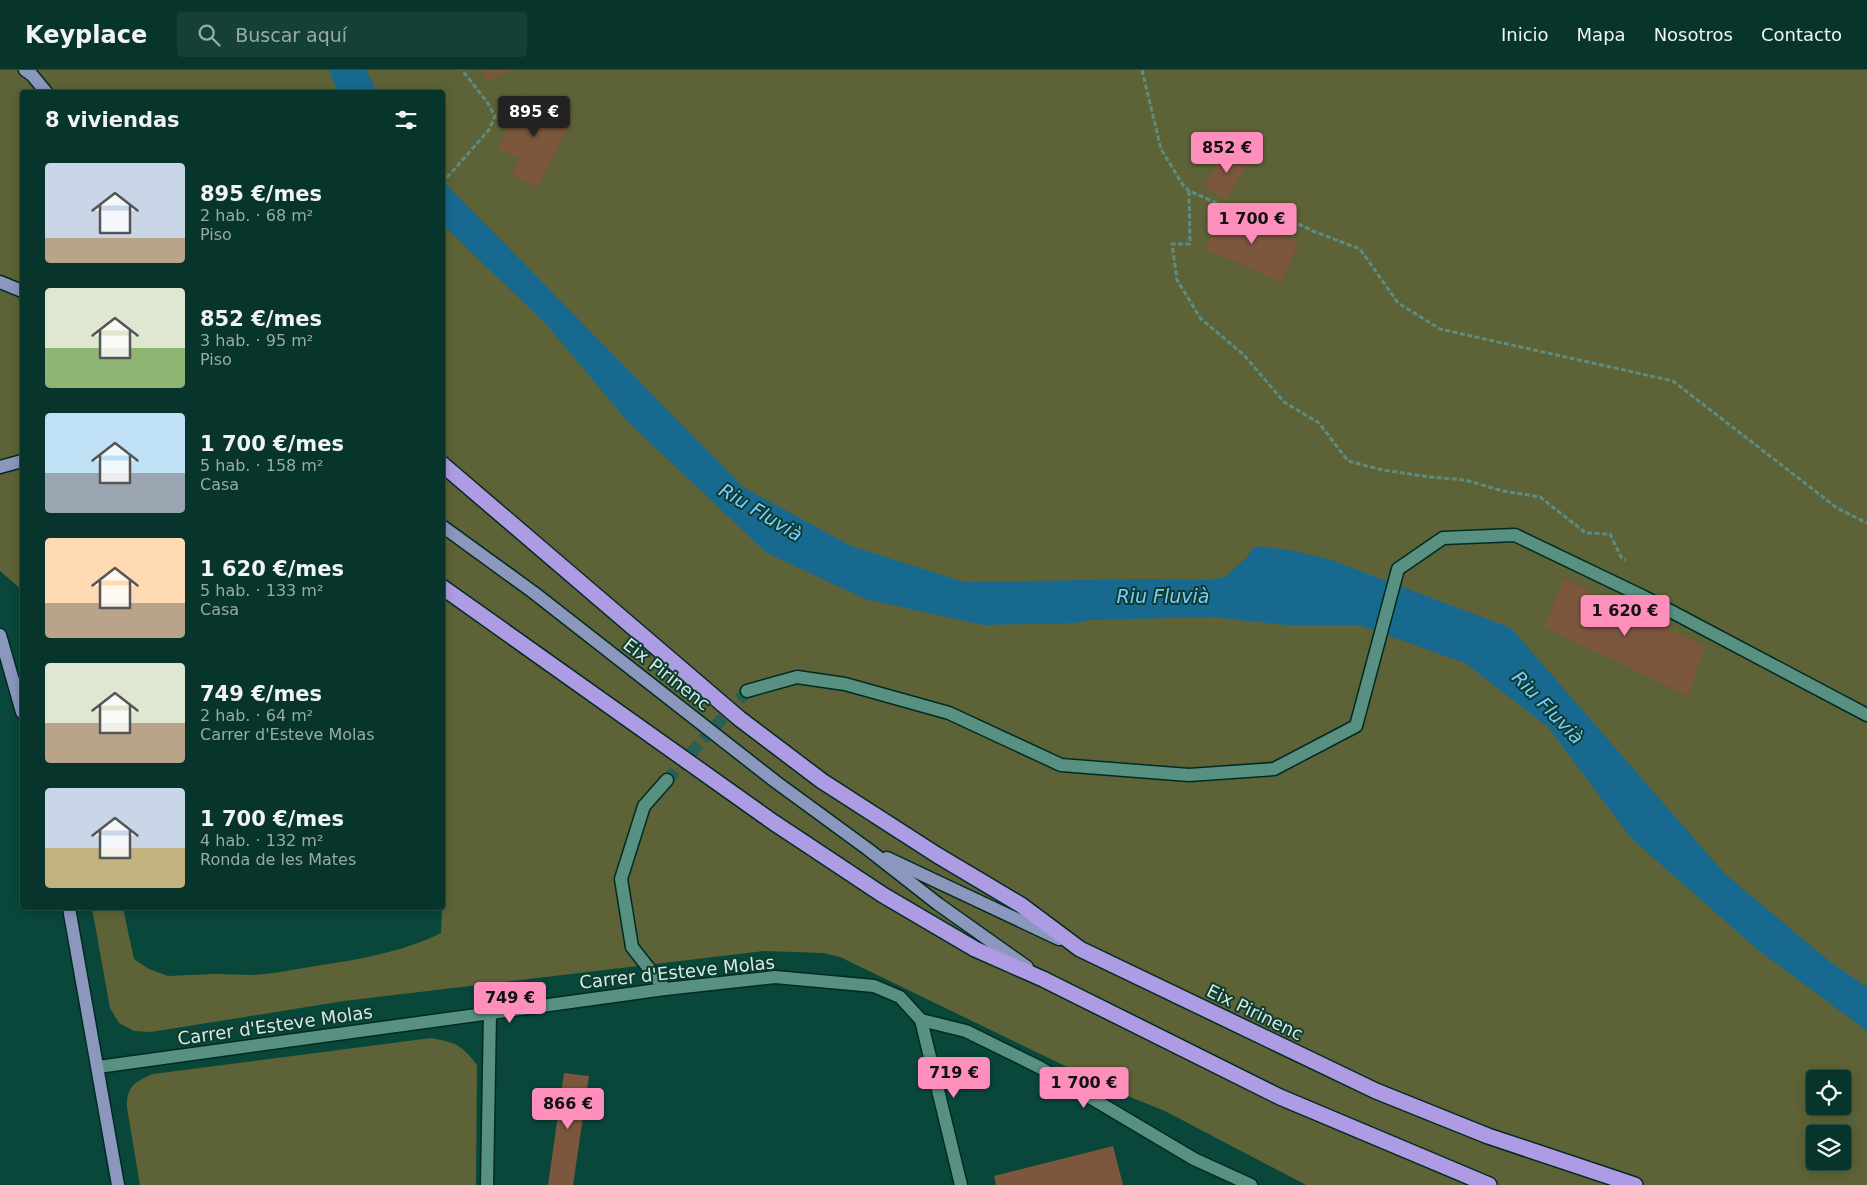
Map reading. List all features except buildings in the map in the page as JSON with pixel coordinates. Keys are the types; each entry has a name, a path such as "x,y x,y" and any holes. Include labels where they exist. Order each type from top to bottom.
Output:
{"highway":[{"path":"445,467 740,719 822,781 937,855 1021,905 1080,949"},
{"path":"445,588 773,822 883,895 975,949 1043,978"},
{"name":"Eix Pirinenc","path":"1080,949 1376,1091 1488,1136 1635,1185"},
{"name":"Eix Pirinenc","path":"1043,978 1280,1097 1489,1185"}],"main road":[{"path":"25,70 32,75 44,90"},
{"path":"0,282 20,290"},
{"path":"0,467 20,462"},
{"name":"Eix Pirinenc","path":"445,528 533,592 776,782 869,850 938,904 1043,978"},
{"path":"0,635 20,705"},
{"name":"Eix Pirinenc","path":"869,850 1080,949"},
{"path":"69,910 118,1185"}],"street":[{"path":"747,691 797,677 845,684 949,713 1061,765 1189,775 1274,769 1356,726 1398,569 1443,538 1514,535 1644,597 1867,715"},
{"path":"665,989 632,947 621,879 644,806 667,780"},
{"name":"Carrer d'Esteve Molas","path":"98,1067 665,989 775,977 874,986 900,997 921,1020"},
{"path":"487,1185 490,1013"},
{"path":"961,1185 921,1020 966,1031 1039,1067 1194,1159 1251,1185"}],"path":[{"path":"445,180 489,130 495,116 487,102 462,70"},
{"path":"1142,70 1161,149 1188,190 1218,204 1270,210 1313,231 1360,249 1398,303 1440,329 1673,382 1837,508 1867,523"},
{"path":"1188,190 1190,244 1172,244 1176,280 1200,318 1244,355 1284,402 1318,423 1348,460 1383,470 1464,480 1503,491 1540,497 1586,533 1610,534 1620,557 1628,562"}],"green space":[{"path":"0,70 1867,70 1867,1185 1306,1185 1165,1111 1125,1095 840,957 823,953 765,951 344,1001 151,1032 134,1031 119,1023 110,1008 92,910 123,910 134,959 149,969 168,976 253,975 338,963 402,948 441,933 442,910 445,910 445,90 20,90 20,588 0,571"},
{"path":"431,1038 446,1041 457,1046 467,1053 477,1065 476,1185 140,1185 127,1100 130,1089 142,1079 153,1074"}],"water":[{"path":"329,70 366,70 376,90 337,90"},
{"name":"Riu Fluvià","path":"445,183 743,487 851,546 964,582 1147,579 1209,580 1225,577 1247,557 1255,546 1289,550 1328,559 1511,628 1725,874 1829,961 1867,987 1867,1031 1758,950 1631,838 1548,727 1465,663 1359,625 1286,625 1212,617 983,625 865,599 767,553 628,422 546,324 445,227"}],"tunnel":[{"path":"667,780 747,691"}]}
